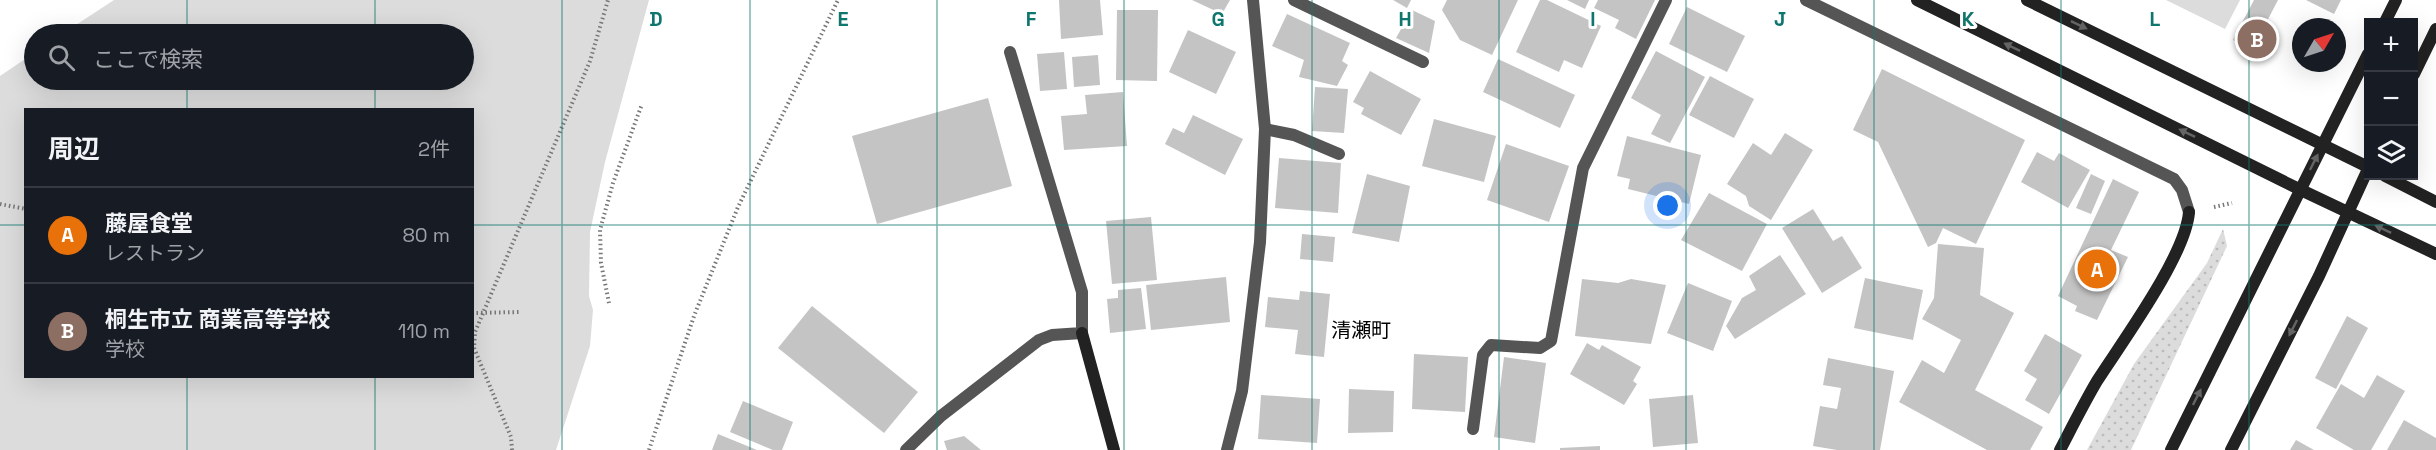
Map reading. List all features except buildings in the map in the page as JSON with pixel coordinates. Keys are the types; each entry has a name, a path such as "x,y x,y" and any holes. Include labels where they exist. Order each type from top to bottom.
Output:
{"street":[{"path":"1227,450 1242,391 1256,283 1265,129 1252,0"},
{"path":"1294,0 1423,62"},
{"path":"1473,429 1483,356 1491,345 1540,348 1551,341 1583,168 1666,0"},
{"path":"1806,0 2174,179 2182,190 2189,212 2182,240 2146,306 2096,384 2060,450"},
{"path":"1917,0 2301,190 2436,254"},
{"path":"2026,0 2324,143 2364,166"},
{"path":"2387,18 2396,0"},
{"path":"2415,72 2436,29"},
{"path":"1010,52 1082,292 1082,333 1114,450"},
{"path":"2171,450 2364,62"},
{"path":"1265,129 1294,135 1339,154"},
{"path":"2231,450 2364,177"},
{"path":"2393,180 2436,202"},
{"path":"906,450 941,416 1039,340 1052,335 1082,333"}],"path":[{"path":"512,450 511,437 474,348 475,332 590,61 608,0"},
{"path":"649,450 694,316 738,207 838,0"},
{"path":"609,303 601,263 600,230 613,183 642,104"},
{"path":"0,204 24,209"},
{"path":"474,314 521,312"}],"shaded area":[{"path":"114,0 649,0 605,162 590,232 589,296 593,310 590,346 556,450 0,450 0,76 24,60 24,90 474,90 474,24 77,24"},
{"path":"2166,0 2240,0 2225,29"},
{"path":"2223,229 2227,246 2131,450 2087,450 2134,364 2207,263"}],"place":[{"name":"桐生市立 商業高等学校","path":"2257,39"},
{"name":"藤屋食堂","path":"2097,269"}],"district":[{"name":"清瀬町","path":"1361,330"}]}
